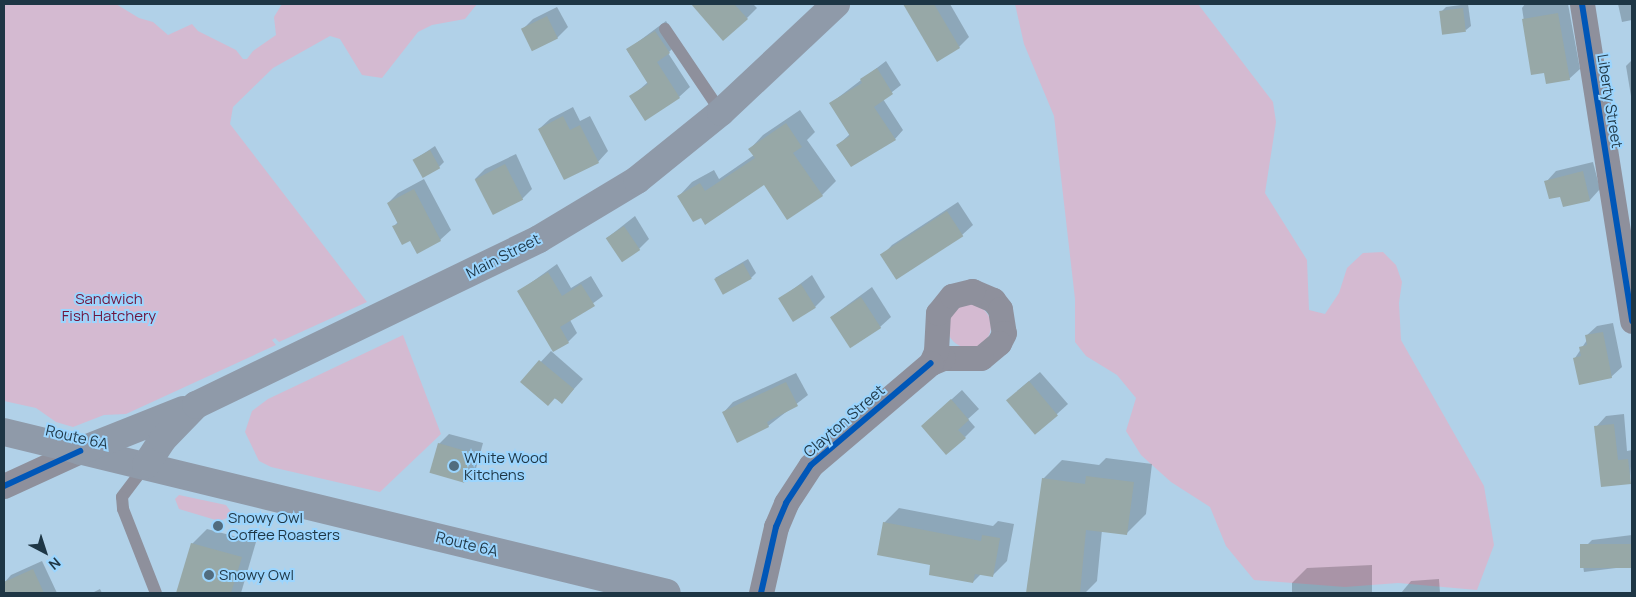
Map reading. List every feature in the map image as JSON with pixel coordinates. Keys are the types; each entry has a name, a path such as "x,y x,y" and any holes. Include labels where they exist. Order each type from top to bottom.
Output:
{"main road":[{"name":"Main Street","path":"146,465 167,433 196,405 569,222 637,180 721,112 836,4"},
{"path":"80,451 196,405"},
{"name":"Route 6A","path":"4,432 667,593"}],"street":[{"name":"Liberty Street","path":"1582,4 1632,321"},
{"name":"Clayton Street","path":"761,593 776,527 786,503 811,465 931,363"},
{"path":"4,486 80,451"}],"lane":[{"path":"665,29 721,112"},
{"path":"146,465 122,497 123,509 156,593"}],"green space":[{"name":"Sandwich Fish Hatchery","path":"4,4 116,4 139,18 153,22 168,35 192,24 198,31 236,50 243,59 247,59 253,51 276,35 274,17 282,4 477,4 465,19 432,25 418,32 382,78 362,75 340,39 330,36 273,68 233,107 230,124 367,302 279,342 275,338 272,340 276,345 126,414 104,415 73,427 56,422 36,408 4,401"},
{"path":"1015,4 1198,4 1273,102 1276,122 1265,193 1307,260 1309,310 1325,314 1339,293 1347,268 1363,253 1383,252 1396,265 1402,282 1399,303 1401,340 1484,486 1494,545 1477,590 1398,583 1345,587 1254,580 1226,546 1210,507 1171,482 1141,455 1126,431 1136,398 1117,375 1086,356 1075,342 1075,299 1054,116 1024,44"},
{"path":"969,304 981,308 987,314 991,326 987,338 981,344 969,348 957,344 951,338 947,326 951,314 957,308"},
{"path":"403,335 441,434 380,492 271,467 259,461 245,432 252,411 268,399"},
{"path":"179,495 226,505 231,512 230,517 219,521 179,509 175,499"}],"building":[{"path":"691,4 734,4 748,19 723,41"},
{"path":"903,4 934,4 960,48 937,62"},
{"path":"1463,8 1466,32 1442,35 1439,11"},
{"path":"1558,13 1570,80 1546,84 1544,73 1531,75 1522,19"},
{"path":"547,16 558,38 532,51 521,29"},
{"path":"655,31 670,53 657,62 680,98 645,121 629,96 648,84 626,49"},
{"path":"877,68 893,94 874,107 896,140 851,167 836,145 850,136 829,103 862,83 860,79"},
{"path":"563,116 570,130 580,125 599,163 564,180 538,129"},
{"path":"786,123 802,147 793,153 823,196 787,220 764,185 705,225 701,218 693,222 677,196 700,183 705,191 755,158 748,149"},
{"path":"430,150 440,168 423,178 413,160"},
{"path":"505,164 523,200 493,215 475,179"},
{"path":"1583,171 1590,201 1563,207 1560,197 1549,199 1544,181"},
{"path":"414,189 441,241 417,254 410,241 402,245 392,226 398,224 387,203"},
{"path":"947,211 963,236 896,280 880,255"},
{"path":"624,226 640,250 622,262 606,238"},
{"path":"743,263 752,279 723,295 714,279"},
{"path":"548,272 562,296 581,284 595,306 560,327 569,343 553,352 517,291"},
{"path":"801,284 816,308 793,322 778,298"},
{"path":"861,297 881,328 850,348 830,317"},
{"path":"1603,332 1612,378 1579,385 1573,358 1581,356 1579,347 1587,345 1585,335"},
{"path":"539,360 574,389 562,404 555,398 548,406 520,382"},
{"path":"1029,381 1058,415 1035,435 1006,400"},
{"path":"786,382 798,406 767,422 769,427 737,443 722,412"},
{"path":"951,399 969,420 958,430 966,438 946,455 921,426"},
{"path":"1614,424 1618,460 1628,459 1631,484 1601,487 1594,426"},
{"path":"438,443 473,453 464,483 429,473"},
{"path":"1086,476 1134,482 1127,535 1086,530 1080,593 1026,593 1042,478 1085,484"},
{"path":"883,522 981,541 982,535 1000,538 993,577 975,574 973,583 929,575 930,565 877,555"},
{"name":"Snowy Owl","path":"191,543 242,557 231,593 176,593"},
{"path":"1580,544 1632,544 1632,568 1580,568"},
{"path":"33,569 44,593 4,593 4,582"}],"cycle path":[{"path":"1582,4 1632,321"},
{"path":"761,593 776,527 786,503 811,465 931,363"},
{"path":"4,486 80,451"}],"place":[{"name":"White Wood Kitchens","path":"454,466"},
{"name":"Snowy Owl Coffee Roasters","path":"218,526"},
{"name":"Snowy Owl","path":"209,575"}]}
